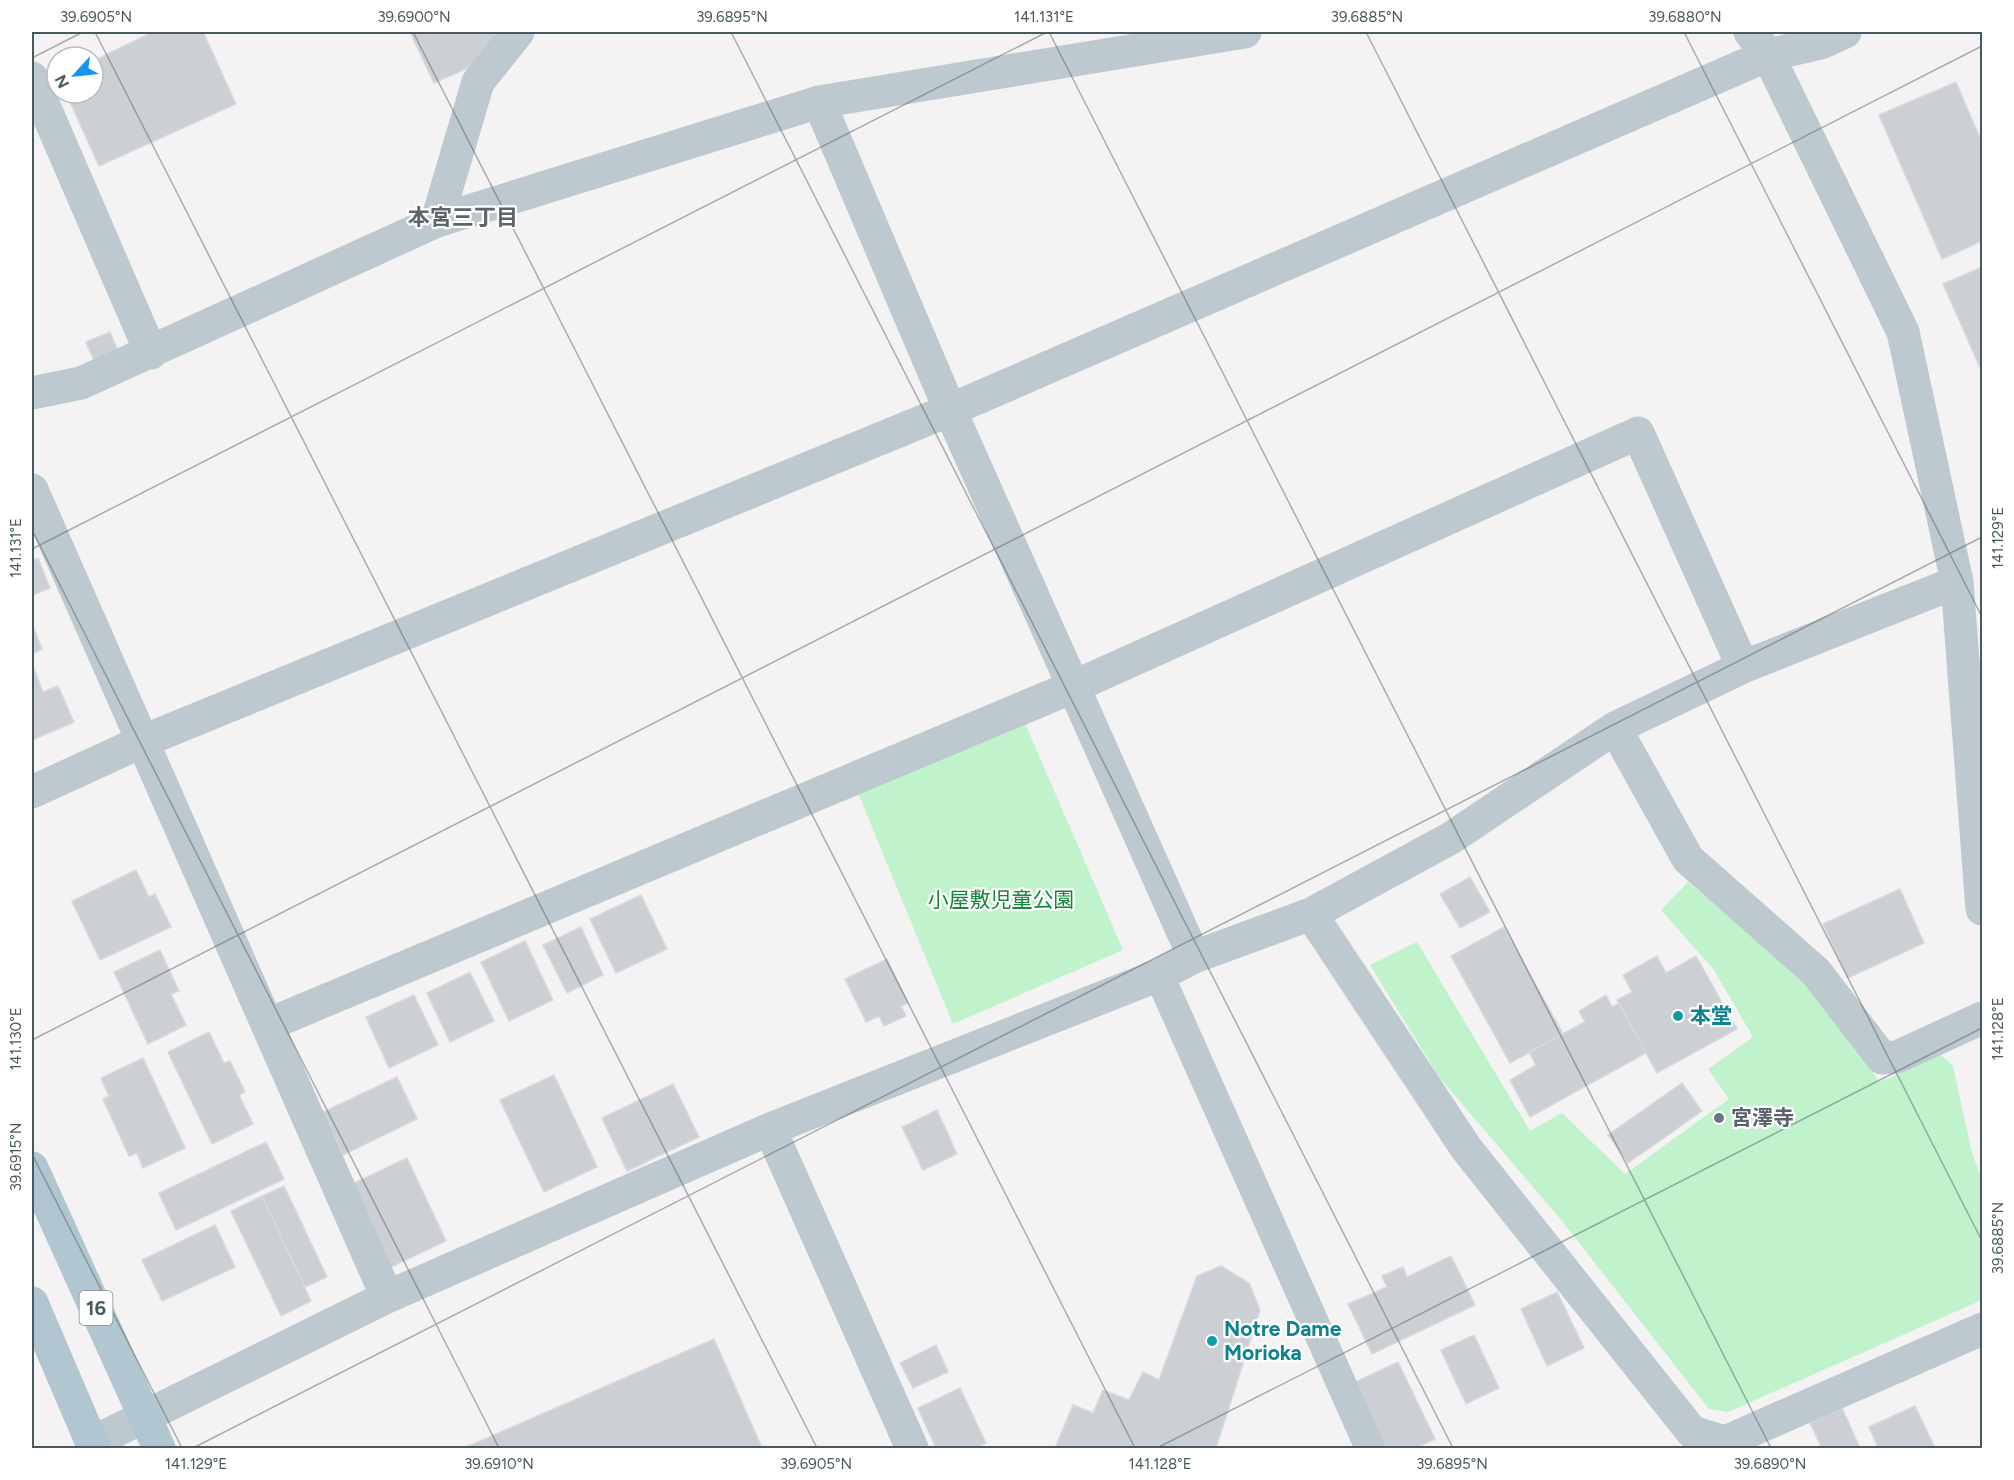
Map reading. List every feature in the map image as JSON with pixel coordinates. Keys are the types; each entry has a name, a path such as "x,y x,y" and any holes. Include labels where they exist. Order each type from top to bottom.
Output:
{"main road":[{"name":"16","path":"32,1168 159,1449"},
{"path":"32,1303 92,1446"}],"street":[{"path":"437,221 477,82 518,32"},
{"path":"32,393 81,383 437,221 819,102 1245,32"},
{"path":"32,792 141,742 950,410 1768,39 1821,43 1845,32"},
{"path":"1768,39 1903,332 1957,582 1983,909"},
{"path":"32,78 151,352"},
{"path":"819,102 950,410 1194,957"},
{"path":"267,1025 1075,686 1638,434 1743,667"},
{"path":"32,490 387,1297"},
{"path":"92,1446 387,1297 770,1130 1159,975 1194,957 1311,914 1451,838 1615,728 1743,667 1957,582"},
{"path":"1615,728 1688,859 1816,972 1882,1058 1897,1057 1983,1018"},
{"path":"1311,914 1466,1148 1692,1432 1725,1442 1983,1329"},
{"path":"1159,975 1370,1449"},
{"path":"770,1130 912,1449"}],"green space":[{"name":"小屋敷児童公園","path":"1024,721 1123,950 953,1024 858,793"},
{"name":"宮澤寺","path":"1688,882 1802,978 1880,1082 1941,1055 1953,1066 1972,1153 1982,1180 1982,1300 1728,1412 1709,1409 1562,1221 1439,1077 1370,965 1417,942 1530,1131 1562,1113 1625,1174 1729,1099 1708,1069 1753,1037 1714,970 1661,910"}],"building":[{"path":"153,32 203,32 236,104 99,166 71,105 105,105 105,55"},
{"path":"410,32 492,32 495,38 486,60 434,83"},
{"path":"1956,82 1982,143 1982,241 1942,259 1879,115"},
{"path":"1982,267 1982,372 1943,284"},
{"path":"110,332 118,351 94,361 86,342"},
{"path":"38,558 50,588 32,595 32,561"},
{"path":"32,624 42,649 32,654"},
{"path":"32,664 43,692 58,686 74,722 32,740"},
{"path":"136,870 149,897 155,894 171,927 100,960 72,901"},
{"path":"1470,877 1490,912 1460,928 1440,894"},
{"path":"1900,889 1924,943 1848,978 1823,924"},
{"path":"641,895 667,949 616,973 590,919"},
{"path":"581,927 603,975 567,993 543,945"},
{"path":"1504,927 1563,1034 1510,1063 1451,956"},
{"path":"525,941 553,1000 509,1021 481,962"},
{"path":"160,950 179,991 171,994 186,1025 148,1044 114,972"},
{"name":"本堂","path":"1657,956 1666,973 1696,956 1737,1029 1657,1073 1617,1000 1632,992 1623,975"},
{"path":"887,959 908,1003 901,1006 906,1016 884,1026 879,1016 866,1022 845,979"},
{"path":"470,972 494,1021 450,1042 427,993"},
{"path":"414,995 438,1045 389,1068 366,1017"},
{"path":"1606,995 1612,1007 1619,1003 1646,1053 1530,1117 1510,1080 1536,1065 1529,1052 1585,1022 1579,1011"},
{"path":"209,1032 224,1063 230,1061 245,1092 239,1095 253,1124 212,1144 168,1052"},
{"path":"143,1058 185,1148 143,1168 137,1153 129,1156 103,1099 109,1096 101,1078"},
{"path":"554,1075 597,1167 544,1192 500,1100"},
{"path":"397,1077 417,1119 343,1155 323,1112"},
{"path":"1682,1083 1702,1111 1628,1163 1608,1135"},
{"path":"673,1084 699,1137 627,1171 602,1118"},
{"path":"937,1110 957,1154 923,1170 902,1127"},
{"path":"266,1142 284,1179 176,1230 159,1193"},
{"path":"407,1158 446,1241 391,1267 352,1184"},
{"path":"284,1186 327,1277 305,1287 262,1196"},
{"path":"262,1196 311,1301 281,1316 231,1211"},
{"path":"215,1225 235,1267 162,1301 142,1260"},
{"path":"1451,1256 1475,1305 1372,1354 1348,1304 1387,1287 1382,1276 1403,1267 1407,1277"},
{"name":"Notre Dame Morioka","path":"1221,1266 1249,1283 1260,1310 1216,1448 1055,1448 1073,1405 1093,1413 1103,1390 1129,1400 1143,1372 1159,1380 1197,1276"},
{"path":"1557,1292 1584,1348 1547,1366 1521,1309"},
{"path":"1474,1335 1499,1388 1466,1404 1441,1350"},
{"path":"714,1339 762,1448 464,1448"},
{"path":"936,1345 948,1372 913,1388 900,1363"},
{"path":"1398,1362 1435,1439 1416,1448 1382,1448 1351,1384"},
{"path":"960,1388 986,1443 974,1448 936,1448 918,1408"},
{"path":"1915,1406 1935,1448 1878,1448 1869,1427"},
{"path":"1842,1408 1860,1448 1822,1448 1810,1423"}],"place":[{"name":"本堂","path":"1678,1016"},
{"name":"宮澤寺","path":"1719,1118"},
{"name":"Notre Dame Morioka","path":"1212,1341"}],"district":[{"name":"本宮三丁目","path":"463,217"}]}
